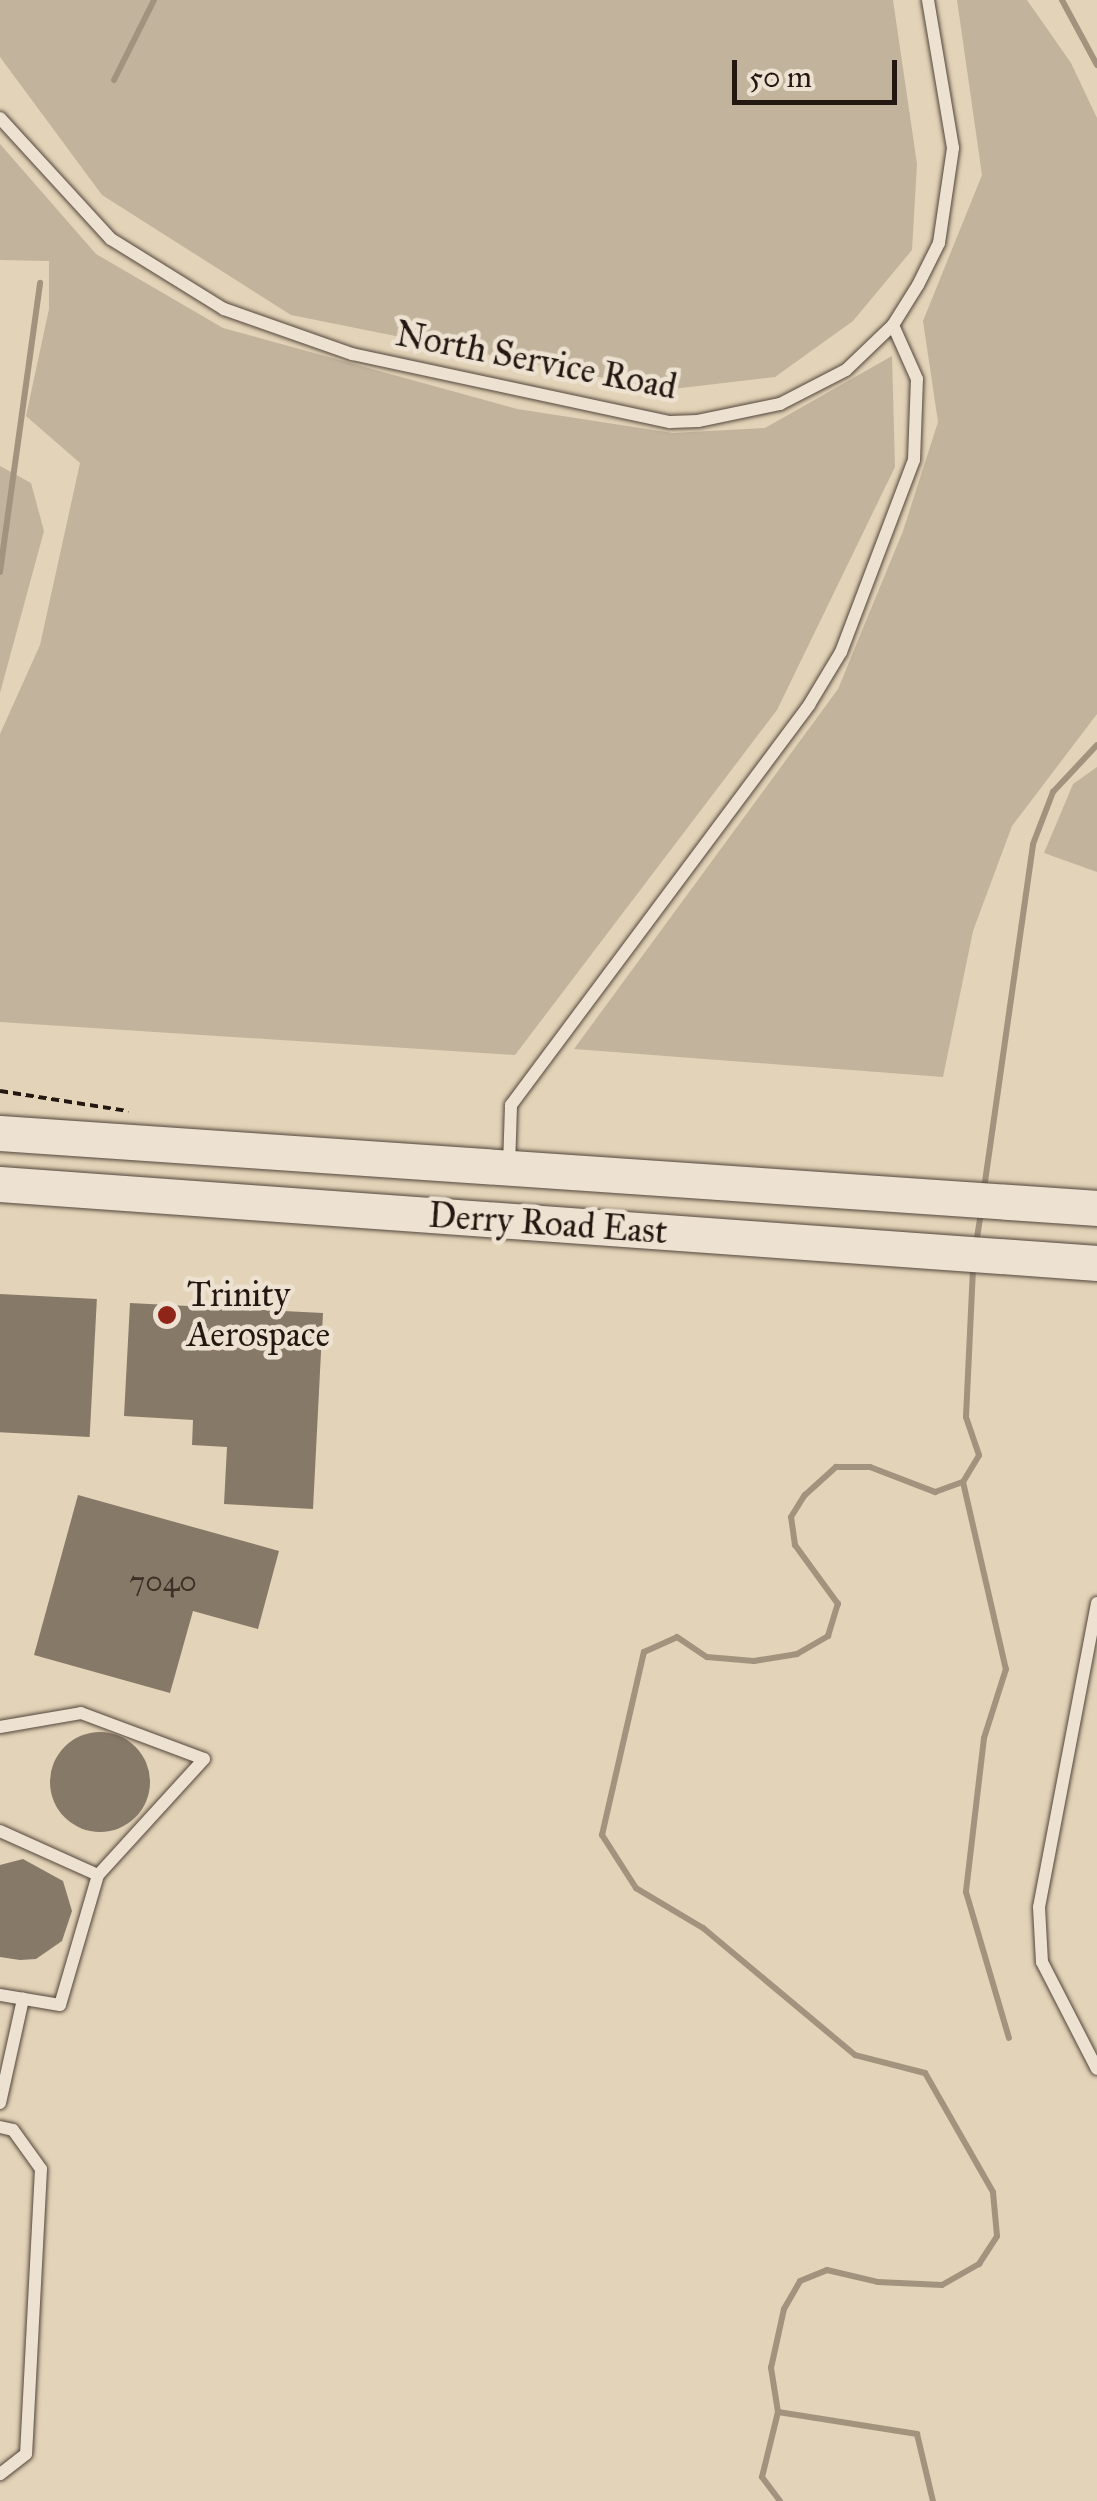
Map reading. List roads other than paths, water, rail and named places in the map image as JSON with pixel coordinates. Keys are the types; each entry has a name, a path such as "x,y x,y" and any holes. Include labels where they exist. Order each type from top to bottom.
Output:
{"main road":[{"name":"Derry Road East","path":"0,1133 1097,1208"},
{"name":"Derry Road East","path":"0,1184 1097,1263"}],"lane":[{"name":"North Service Road","path":"0,118 112,239 224,309 352,354 670,422 698,421 753,412 810,390 846,370 893,326 939,243 950,194 953,148 928,0"},
{"path":"509,1170 511,1105 810,705 841,652 914,460 916,379 893,326"},
{"path":"1097,1604 1038,1907 1042,1962 1097,2069"},
{"path":"0,1726 81,1713 204,1760 98,1875 60,2005 0,1995"},
{"path":"0,1832 98,1875"},
{"path":"0,2103 23,1999"},
{"path":"0,2127 13,2130 41,2169 26,2454 0,2474"}],"waterway":[{"path":"114,80 154,0"},
{"path":"1062,0 1097,65"},
{"path":"0,572 40,283"},
{"path":"984,1189 1033,844 1053,792 1097,745"},
{"path":"976,1244 981,1212"},
{"path":"780,2501 762,2477 778,2412 771,2368 784,2309 800,2281 827,2270 878,2282 942,2285 979,2264 997,2236 993,2192 925,2073 855,2055 703,1928 636,1888 602,1835 644,1652 677,1637 707,1657 754,1661 797,1654 828,1636 838,1604 795,1545 791,1517 805,1495 836,1467 870,1467 935,1492 963,1482 979,1455 966,1417 973,1266"},
{"path":"963,1482 1006,1669 984,1738 966,1892 1009,2038"},
{"path":"778,2412 917,2434 933,2501"}],"place":[{"name":"Trinity Aerospace","path":"167,1315"}]}
